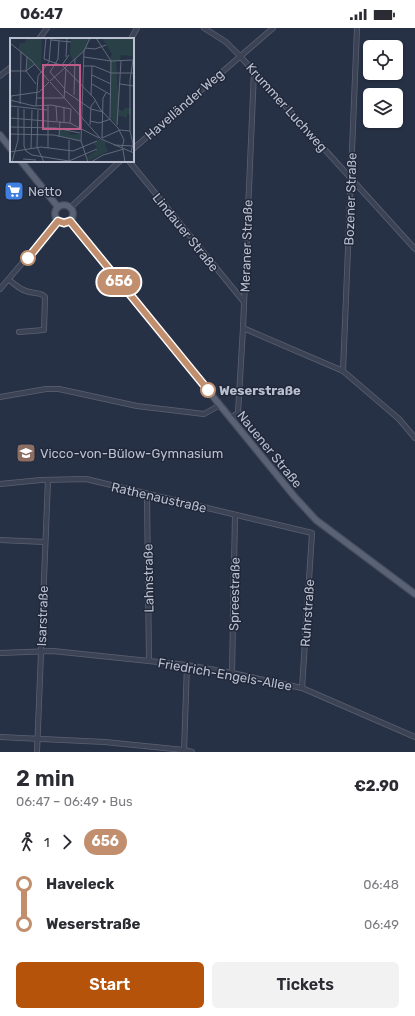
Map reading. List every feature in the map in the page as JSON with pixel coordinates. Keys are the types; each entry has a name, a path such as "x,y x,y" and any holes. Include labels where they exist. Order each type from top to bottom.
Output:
{"main road":[{"path":"0,135 10,148"},
{"path":"22,162 58,207"},
{"path":"63,204 71,207 74,213 70,221 64,223 58,221 55,212 58,207 63,204"},
{"name":"Nauener Straße","path":"70,221 316,520 415,594"}],"street":[{"path":"40,38 47,28"},
{"path":"132,38 137,28"},
{"name":"Krummer Luchweg","path":"205,28 239,55 415,249"},
{"name":"Havelländer Weg","path":"134,148 239,55 272,28"},
{"name":"Bozener Straße","path":"343,371 357,28"},
{"path":"0,76 10,68"},
{"name":"Meraner Straße","path":"231,418 238,412 254,72"},
{"path":"71,207 119,162"},
{"name":"Lindauer Straße","path":"130,162 244,302"},
{"path":"0,289 58,221"},
{"path":"9,280 19,288 28,292 40,293 44,297 46,305 44,330 19,332"},
{"path":"243,328 343,371 399,419 415,438"},
{"path":"0,397 46,389 59,389 137,406 204,414 220,405"},
{"name":"Rathenaustraße","path":"0,484 48,480 86,479 147,495 312,533 312,538"},
{"name":"Isarstraße","path":"37,752 48,480"},
{"name":"Lahnstraße","path":"147,495 150,661"},
{"name":"Spreestraße","path":"232,673 236,515"},
{"name":"Ruhrstraße","path":"302,688 312,538"},
{"path":"0,540 45,542"},
{"name":"Friedrich-Engels-Allee","path":"0,653 41,651 187,665 232,673 302,688 415,737"},
{"path":"184,751 187,665"},
{"path":"0,738 105,742 192,752"}],"bus line":[{"name":"656","path":"28,258 58,221 61,223 68,223 70,221 208,390"}],"place":[{"name":"Netto","path":"14,191"},
{"name":"Weserstraße","path":"208,390"},
{"name":"Vicco-von-Bülow-Gymnasium","path":"26,453"}]}
